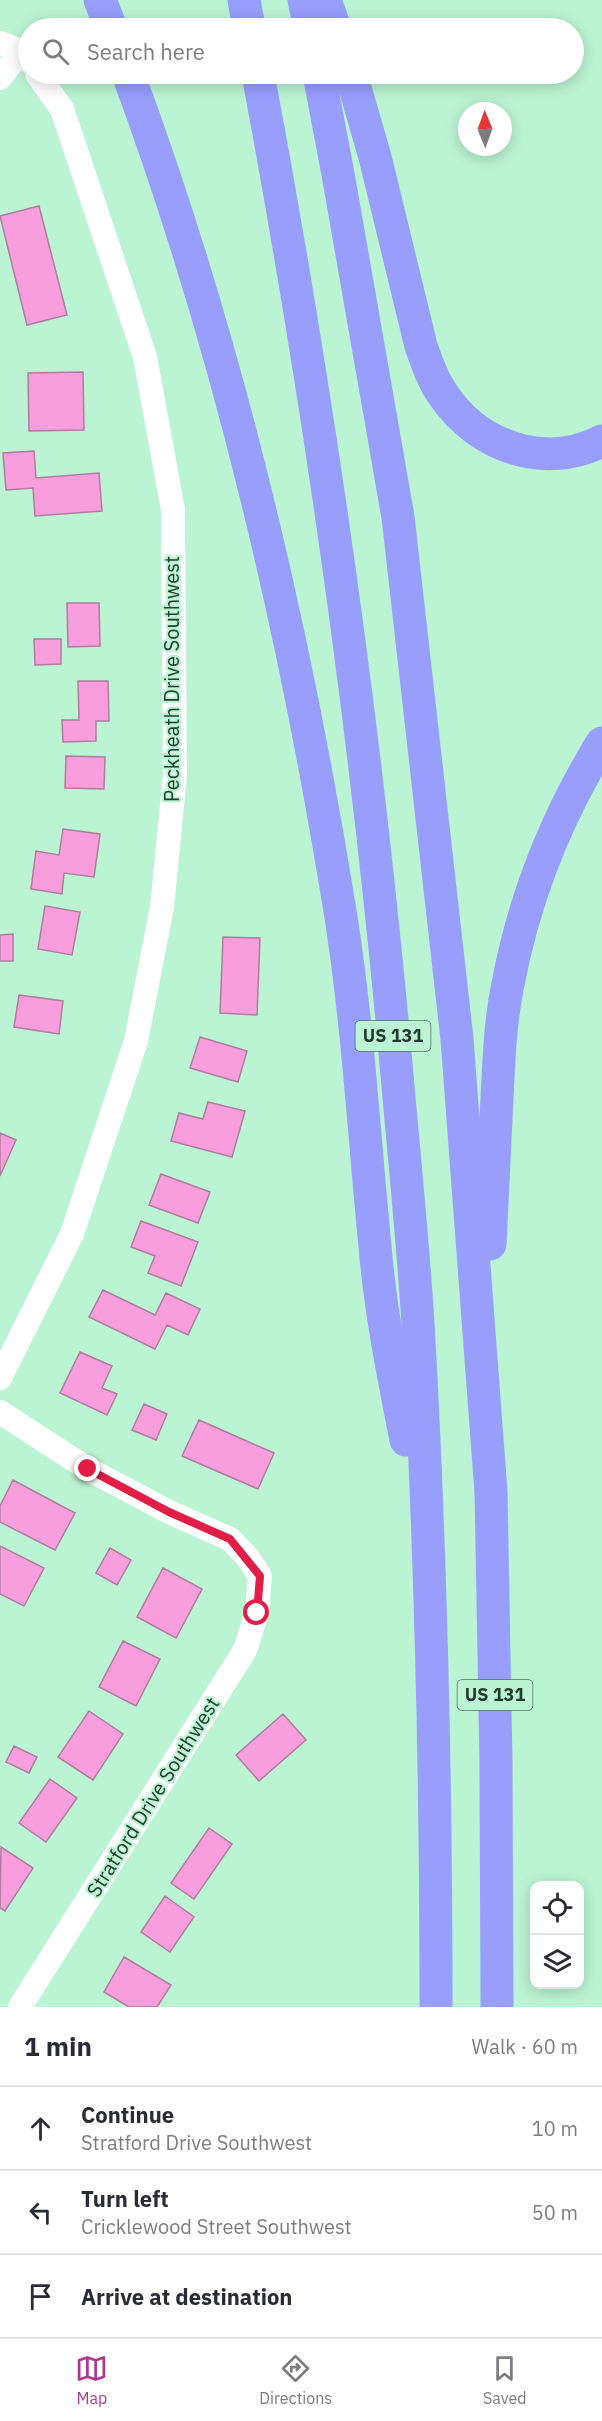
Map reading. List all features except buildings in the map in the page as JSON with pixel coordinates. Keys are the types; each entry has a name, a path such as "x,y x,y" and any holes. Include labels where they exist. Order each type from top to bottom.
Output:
{"highway":[{"path":"100,0 107,18"},
{"path":"244,0 247,18"},
{"path":"304,0 308,18"},
{"path":"325,0 331,18"},
{"path":"132,84 155,147 205,303 278,584 314,761 341,920 356,1029 383,1312 428,1567"},
{"name":"US 131","path":"260,84 316,407 371,821 392,1019 416,1297 428,1567 436,1859 436,2007"},
{"name":"US 131","path":"321,84 398,517 457,1039 491,1504 498,2007"},
{"path":"354,84 375,157 421,346 442,395 470,426 504,446 545,454 562,453 602,441"},
{"path":"482,1387 501,1031 507,985 516,944 542,865 577,786 602,743"}],"street":[{"path":"0,78 16,52"},
{"name":"Peckheath Drive Southwest","path":"0,1378 72,1234 136,1041 162,907 175,775 173,510 145,357 62,109 44,84"},
{"name":"Stratford Drive Southwest","path":"0,1413 88,1469 169,1512 230,1539 260,1576 257,1613 245,1650 20,2007"}],"route":[{"path":"88,1469 169,1512 230,1539 248,1558 260,1576 257,1613"}]}
